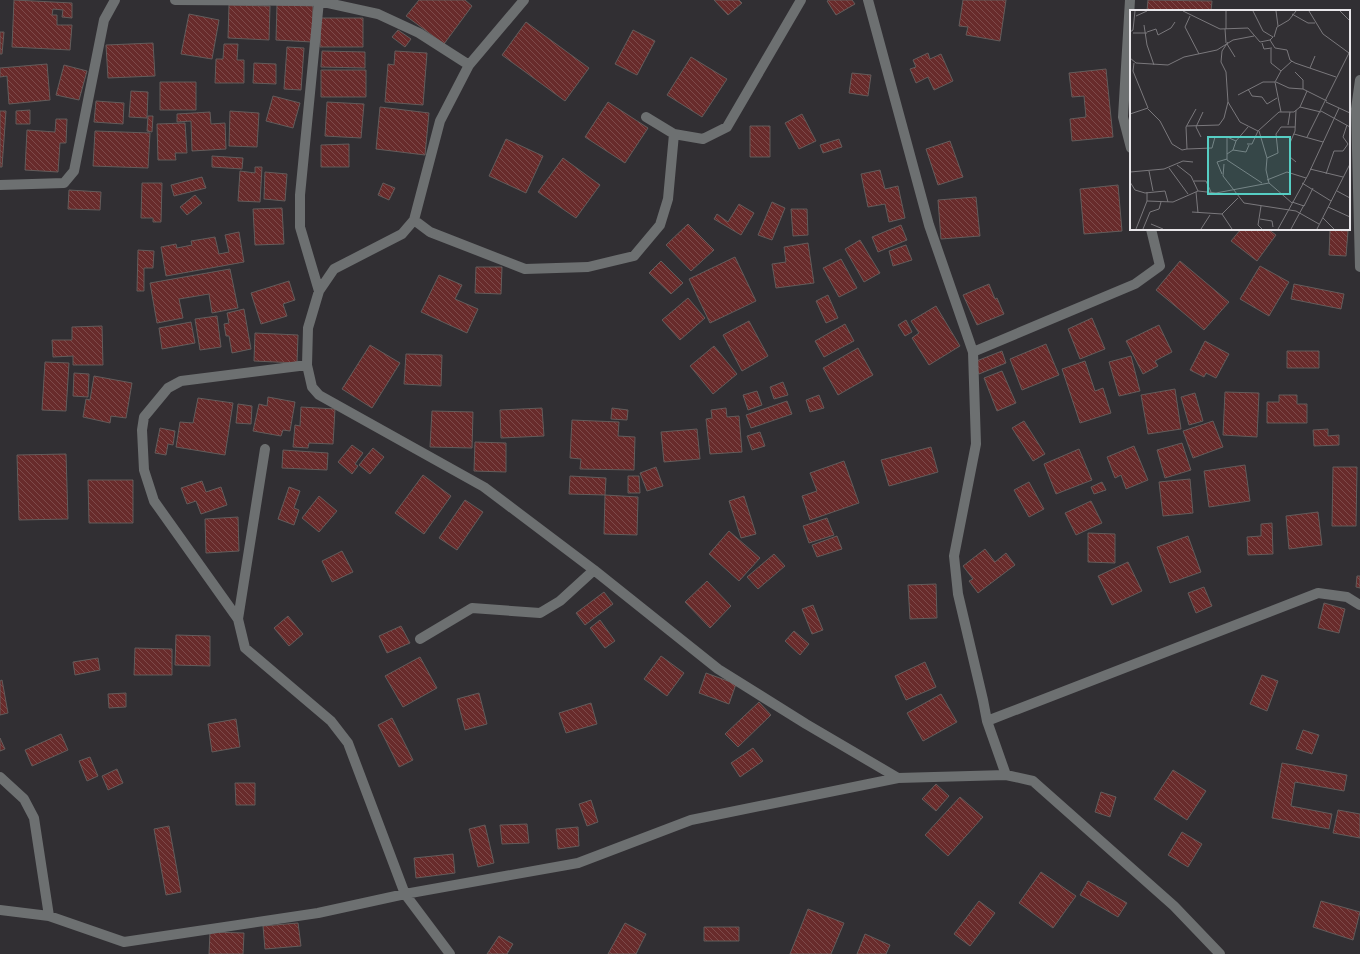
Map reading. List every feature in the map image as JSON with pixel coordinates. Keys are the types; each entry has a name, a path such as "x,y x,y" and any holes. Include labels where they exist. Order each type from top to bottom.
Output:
{"street":[{"path":"0,185 64,183 74,170 104,20 116,0"},
{"path":"175,0 319,1 378,14 419,33 469,65"},
{"path":"524,0 469,65 440,121 414,220 402,234 334,269 319,291 308,328 307,365 312,387 319,395 484,487 594,570 718,669 806,724 898,778"},
{"path":"646,117 674,134 703,139 727,127 801,0"},
{"path":"868,0 930,225 973,352 976,444 954,556 958,594 983,700 986,721 1006,775"},
{"path":"1130,0 1123,117 1130,144"},
{"path":"319,1 300,195 300,227 319,291"},
{"path":"1360,80 1356,108 1360,267"},
{"path":"414,220 430,232 525,269 588,267 634,256 660,225 668,199 674,134"},
{"path":"973,352 1135,284 1160,266 1151,230"},
{"path":"307,365 181,381 168,388 144,417 142,430 144,470 154,501 238,619 245,648 331,721 348,743 405,894 450,954"},
{"path":"238,619 265,449"},
{"path":"420,639 472,608 540,613 560,601 594,570"},
{"path":"986,721 1318,593 1347,597 1360,605"},
{"path":"0,910 49,916 124,942 318,913 405,894 578,862 691,820 898,778 1006,775 1033,781 1174,906 1220,954"},
{"path":"0,777 24,798 34,818 49,916"}],"building":[{"path":"14,0 72,3 72,18 62,17 63,10 53,9 52,15 57,15 57,25 72,25 70,50 12,47"},
{"path":"419,0 465,0 472,6 444,44 406,16"},
{"path":"714,0 739,0 742,3 728,15"},
{"path":"852,0 855,4 836,15 827,1"},
{"path":"963,0 1006,0 1000,41 966,35 968,27 959,26"},
{"path":"1148,0 1212,1 1211,10 1147,10"},
{"path":"229,5 270,6 269,40 228,38"},
{"path":"277,5 313,6 312,42 276,40"},
{"path":"189,14 219,20 212,59 181,54"},
{"path":"321,18 363,18 363,47 320,47"},
{"path":"526,22 589,68 565,101 502,55"},
{"path":"398,30 411,39 405,47 392,37"},
{"path":"633,30 655,41 637,75 615,64"},
{"path":"0,32 4,32 2,54 0,54"},
{"path":"153,43 155,76 108,78 106,45"},
{"path":"224,44 238,44 237,60 244,60 244,83 215,83 216,59 223,59"},
{"path":"287,47 304,48 301,90 284,89"},
{"path":"322,51 365,52 365,68 321,67"},
{"path":"395,51 427,53 423,105 385,102 388,64 394,65"},
{"path":"928,53 930,59 941,54 953,81 934,90 928,77 916,83 910,69 916,67 913,60"},
{"path":"691,57 727,79 702,117 667,95"},
{"path":"254,63 276,64 276,84 253,83"},
{"path":"47,64 50,100 9,104 7,76 0,77 0,68"},
{"path":"64,65 87,71 79,100 56,95"},
{"path":"1106,69 1113,137 1072,141 1070,119 1086,117 1084,96 1072,97 1069,73"},
{"path":"321,70 366,70 366,97 321,97"},
{"path":"852,73 871,75 868,96 849,93"},
{"path":"160,82 196,82 196,110 160,110"},
{"path":"131,91 148,92 147,118 129,117"},
{"path":"273,96 300,103 293,128 266,121"},
{"path":"96,101 124,103 123,124 94,122"},
{"path":"327,102 364,104 361,138 325,136"},
{"path":"608,102 648,128 625,163 585,137"},
{"path":"380,107 429,113 425,155 376,149"},
{"path":"30,110 30,124 16,124 16,111"},
{"path":"0,111 6,111 2,167 0,167"},
{"path":"230,111 259,113 257,147 229,146"},
{"path":"210,112 211,124 225,123 226,149 192,151 191,121 177,122 177,114"},
{"path":"802,114 816,141 799,149 785,123"},
{"path":"148,116 153,116 152,132 147,131"},
{"path":"56,119 67,119 66,143 60,143 58,172 25,170 27,130 55,132"},
{"path":"185,123 187,153 175,153 176,160 158,160 157,124"},
{"path":"750,126 770,126 770,157 750,157"},
{"path":"95,131 150,133 148,168 93,166"},
{"path":"506,139 543,156 526,193 489,176"},
{"path":"839,139 842,147 823,153 820,145"},
{"path":"950,141 963,177 938,185 926,149"},
{"path":"349,144 349,167 321,167 321,145"},
{"path":"212,156 243,158 242,169 212,167"},
{"path":"563,158 600,185 576,218 538,192"},
{"path":"255,167 262,167 260,202 238,201 240,171 255,173"},
{"path":"880,170 885,189 898,186 905,218 889,222 885,204 868,207 861,174"},
{"path":"265,172 287,174 285,201 264,199"},
{"path":"202,177 206,188 174,196 171,185"},
{"path":"142,183 162,183 161,222 153,222 153,218 141,218"},
{"path":"383,183 395,188 389,200 378,195"},
{"path":"1118,185 1122,231 1084,234 1080,189"},
{"path":"69,190 101,192 100,210 68,209"},
{"path":"195,195 202,203 187,215 180,207"},
{"path":"976,197 980,236 941,239 938,200"},
{"path":"772,202 785,208 772,240 758,235"},
{"path":"739,204 754,213 741,235 714,219 717,214 728,222"},
{"path":"282,208 284,244 255,245 253,209"},
{"path":"791,209 807,209 808,235 793,236"},
{"path":"688,224 714,250 691,271 666,245"},
{"path":"901,225 907,240 878,252 872,237"},
{"path":"1240,230 1269,230 1276,235 1257,261 1231,241"},
{"path":"1330,230 1348,231 1346,256 1329,255"},
{"path":"239,232 244,262 166,276 161,247 176,244 177,248 192,245 191,241 215,237 219,254 229,252 225,235"},
{"path":"860,240 880,273 864,282 845,249"},
{"path":"808,243 814,283 776,288 772,264 786,262 784,247"},
{"path":"906,245 912,260 893,266 889,251"},
{"path":"138,250 154,251 153,268 144,268 144,291 137,291"},
{"path":"735,257 756,301 710,323 689,279"},
{"path":"841,259 857,288 839,297 823,268"},
{"path":"661,261 683,283 671,294 649,273"},
{"path":"1180,261 1229,302 1204,330 1156,290"},
{"path":"1260,266 1289,282 1269,316 1240,299"},
{"path":"476,267 502,267 501,294 475,293"},
{"path":"230,269 238,308 212,313 209,294 179,299 183,318 157,323 150,283"},
{"path":"439,275 462,285 455,299 478,309 467,333 421,312"},
{"path":"289,281 295,300 283,304 287,316 261,324 251,293"},
{"path":"989,284 995,299 997,298 1004,314 977,325 963,295"},
{"path":"1294,284 1344,294 1341,309 1291,299"},
{"path":"828,295 838,318 826,323 816,301"},
{"path":"688,298 705,318 680,340 662,320"},
{"path":"936,306 960,346 929,365 912,338 919,333 911,321"},
{"path":"244,309 251,349 232,353 229,336 226,336 224,324 229,323 227,313"},
{"path":"217,316 221,347 200,350 195,319"},
{"path":"1092,318 1105,349 1080,359 1068,329"},
{"path":"906,320 912,332 905,336 898,325"},
{"path":"749,321 768,356 742,371 723,335"},
{"path":"191,322 195,343 162,349 159,328"},
{"path":"845,324 854,341 824,357 815,341"},
{"path":"1159,325 1172,352 1155,361 1158,366 1143,374 1126,341"},
{"path":"102,326 103,365 73,365 73,356 53,357 52,340 72,340 72,327"},
{"path":"255,333 298,335 297,363 254,361"},
{"path":"1205,341 1229,354 1216,378 1206,373 1204,377 1190,370"},
{"path":"1046,344 1059,375 1022,390 1010,359"},
{"path":"370,345 400,363 372,408 342,389"},
{"path":"714,346 737,374 713,394 690,366"},
{"path":"858,348 873,375 838,395 823,368"},
{"path":"1002,351 1006,363 979,374 974,362"},
{"path":"1287,351 1319,351 1319,368 1287,368"},
{"path":"406,354 442,355 441,386 404,384"},
{"path":"1131,356 1140,391 1119,396 1109,362"},
{"path":"1085,361 1095,391 1103,388 1111,413 1080,423 1062,369"},
{"path":"45,362 69,363 66,411 42,410"},
{"path":"1002,371 1016,403 997,411 984,378"},
{"path":"74,373 89,374 88,397 73,396"},
{"path":"94,376 132,383 126,418 111,416 110,423 83,417 86,399 90,400"},
{"path":"783,382 788,395 774,399 770,387"},
{"path":"1175,389 1181,429 1148,434 1141,395"},
{"path":"757,391 762,405 748,410 743,395"},
{"path":"1225,392 1259,393 1257,437 1223,435"},
{"path":"1195,393 1203,421 1189,425 1181,397"},
{"path":"819,395 824,408 810,412 806,400"},
{"path":"1279,395 1297,395 1297,404 1307,404 1307,423 1267,423 1267,402 1279,402"},
{"path":"268,397 295,402 290,431 283,430 281,436 253,431 259,404 267,406"},
{"path":"198,398 233,403 225,455 176,447 180,422 193,423"},
{"path":"787,401 792,414 751,428 746,415"},
{"path":"238,404 252,406 251,424 236,423"},
{"path":"301,407 335,409 333,444 309,443 308,448 293,447 295,425 300,426"},
{"path":"542,408 544,436 501,438 500,410"},
{"path":"612,408 628,410 627,420 611,419"},
{"path":"726,408 727,417 739,416 742,452 710,454 706,419 712,418 711,410"},
{"path":"432,411 473,412 472,448 430,447"},
{"path":"572,420 619,422 618,436 635,437 634,470 580,469 581,459 570,458"},
{"path":"1024,421 1045,454 1033,461 1012,428"},
{"path":"1213,421 1223,447 1193,458 1183,431"},
{"path":"160,428 175,431 173,445 168,444 166,455 155,453"},
{"path":"697,429 700,459 664,462 661,432"},
{"path":"1328,429 1328,436 1339,435 1339,445 1314,446 1313,430"},
{"path":"760,432 765,446 752,450 747,436"},
{"path":"475,442 506,443 506,472 474,471"},
{"path":"1182,443 1191,470 1165,478 1157,450"},
{"path":"352,445 363,453 355,464 358,466 352,474 338,462"},
{"path":"1134,446 1148,480 1126,489 1121,475 1115,478 1107,457"},
{"path":"931,447 938,472 889,486 881,460"},
{"path":"373,448 384,457 370,474 359,465"},
{"path":"1079,449 1092,480 1056,494 1044,464"},
{"path":"283,450 328,453 327,470 282,468"},
{"path":"66,454 68,519 19,520 17,455"},
{"path":"844,461 859,503 810,520 802,496 817,491 810,473"},
{"path":"1245,465 1250,501 1209,507 1204,471"},
{"path":"656,467 663,486 647,491 640,473"},
{"path":"1333,467 1357,467 1356,526 1332,526"},
{"path":"423,475 451,496 424,534 395,513"},
{"path":"570,476 606,478 605,495 569,494"},
{"path":"628,476 639,476 640,493 628,493"},
{"path":"1190,479 1193,513 1163,516 1159,482"},
{"path":"88,480 133,480 133,523 89,523"},
{"path":"202,481 206,492 221,487 227,505 201,514 196,501 187,504 181,488"},
{"path":"1029,482 1044,509 1029,517 1014,490"},
{"path":"1102,482 1106,490 1094,494 1091,487"},
{"path":"289,487 300,491 294,508 299,510 294,525 278,519"},
{"path":"605,495 638,497 637,535 604,534"},
{"path":"319,496 337,511 319,532 302,518"},
{"path":"744,496 756,534 741,538 729,501"},
{"path":"465,500 483,512 457,550 439,538"},
{"path":"1091,501 1102,523 1076,535 1065,513"},
{"path":"1318,512 1322,545 1289,549 1286,516"},
{"path":"238,517 239,551 206,553 205,519"},
{"path":"827,518 834,535 809,543 803,526"},
{"path":"1272,523 1273,554 1248,555 1247,537 1261,536 1261,524"},
{"path":"729,531 760,558 739,581 709,554"},
{"path":"1088,533 1115,534 1115,563 1088,562"},
{"path":"837,536 842,549 817,557 812,545"},
{"path":"1188,536 1201,572 1170,583 1157,547"},
{"path":"985,549 995,562 1006,553 1015,565 978,593 969,581 973,579 963,566"},
{"path":"342,551 353,572 332,582 322,561"},
{"path":"774,554 785,566 758,589 747,577"},
{"path":"1128,562 1142,591 1112,605 1098,576"},
{"path":"1357,576 1360,576 1360,588 1356,587"},
{"path":"707,581 731,606 710,628 685,602"},
{"path":"936,584 937,618 910,619 908,585"},
{"path":"1204,587 1212,606 1196,613 1188,593"},
{"path":"604,592 613,604 585,625 576,613"},
{"path":"1324,603 1345,609 1339,633 1318,628"},
{"path":"813,605 823,630 812,634 802,609"},
{"path":"288,616 303,634 289,646 274,628"},
{"path":"600,620 615,641 605,648 590,628"},
{"path":"401,626 410,643 387,653 379,636"},
{"path":"794,631 809,644 800,655 785,641"},
{"path":"176,635 210,636 210,666 175,665"},
{"path":"135,648 172,649 172,675 134,675"},
{"path":"661,656 684,673 667,696 644,679"},
{"path":"420,657 437,688 403,707 385,676"},
{"path":"98,658 100,670 75,675 73,662"},
{"path":"925,662 936,687 906,700 895,676"},
{"path":"706,673 736,684 729,704 699,693"},
{"path":"1262,675 1278,681 1267,711 1250,704"},
{"path":"2,680 8,713 0,715 0,681"},
{"path":"126,693 126,707 109,708 108,694"},
{"path":"479,693 487,724 465,730 457,699"},
{"path":"941,694 957,722 923,741 907,713"},
{"path":"759,702 771,715 738,747 725,734"},
{"path":"591,703 597,724 566,733 559,713"},
{"path":"392,718 413,760 399,767 378,725"},
{"path":"236,719 240,747 212,752 208,724"},
{"path":"1303,730 1319,735 1312,754 1296,749"},
{"path":"61,734 68,750 32,766 25,750"},
{"path":"0,738 5,749 0,751"},
{"path":"753,748 763,761 740,777 731,763"},
{"path":"90,757 98,776 87,781 79,761"},
{"path":"1282,763 1347,775 1344,791 1295,782 1291,806 1332,814 1329,829 1272,818"},
{"path":"117,769 123,783 108,790 102,776"},
{"path":"1173,770 1206,791 1187,820 1154,799"},
{"path":"235,783 255,783 255,805 236,805"},
{"path":"936,784 949,796 936,811 922,799"},
{"path":"1101,792 1116,797 1110,817 1095,812"},
{"path":"960,797 983,817 948,856 925,835"},
{"path":"591,800 598,822 587,826 579,804"},
{"path":"1338,810 1360,814 1360,838 1333,833"},
{"path":"527,824 529,843 502,844 500,825"},
{"path":"485,825 494,863 478,867 469,829"},
{"path":"169,826 181,892 166,895 154,829"},
{"path":"578,827 579,846 558,849 556,829"},
{"path":"1182,832 1202,844 1188,867 1168,855"},
{"path":"453,854 455,873 416,878 414,858"},
{"path":"1041,872 1076,896 1053,928 1019,903"},
{"path":"1088,881 1127,903 1118,917 1080,895"},
{"path":"979,901 995,913 970,946 954,934"},
{"path":"1321,901 1360,912 1353,940 1313,927"},
{"path":"808,909 844,923 831,954 790,954"},
{"path":"298,923 301,946 265,949 263,926"},
{"path":"625,923 646,934 636,954 608,954"},
{"path":"704,927 739,927 739,941 704,941"},
{"path":"210,932 244,933 243,954 209,954"},
{"path":"865,934 890,945 886,954 857,954"},
{"path":"499,936 513,944 507,954 487,954"}]}
